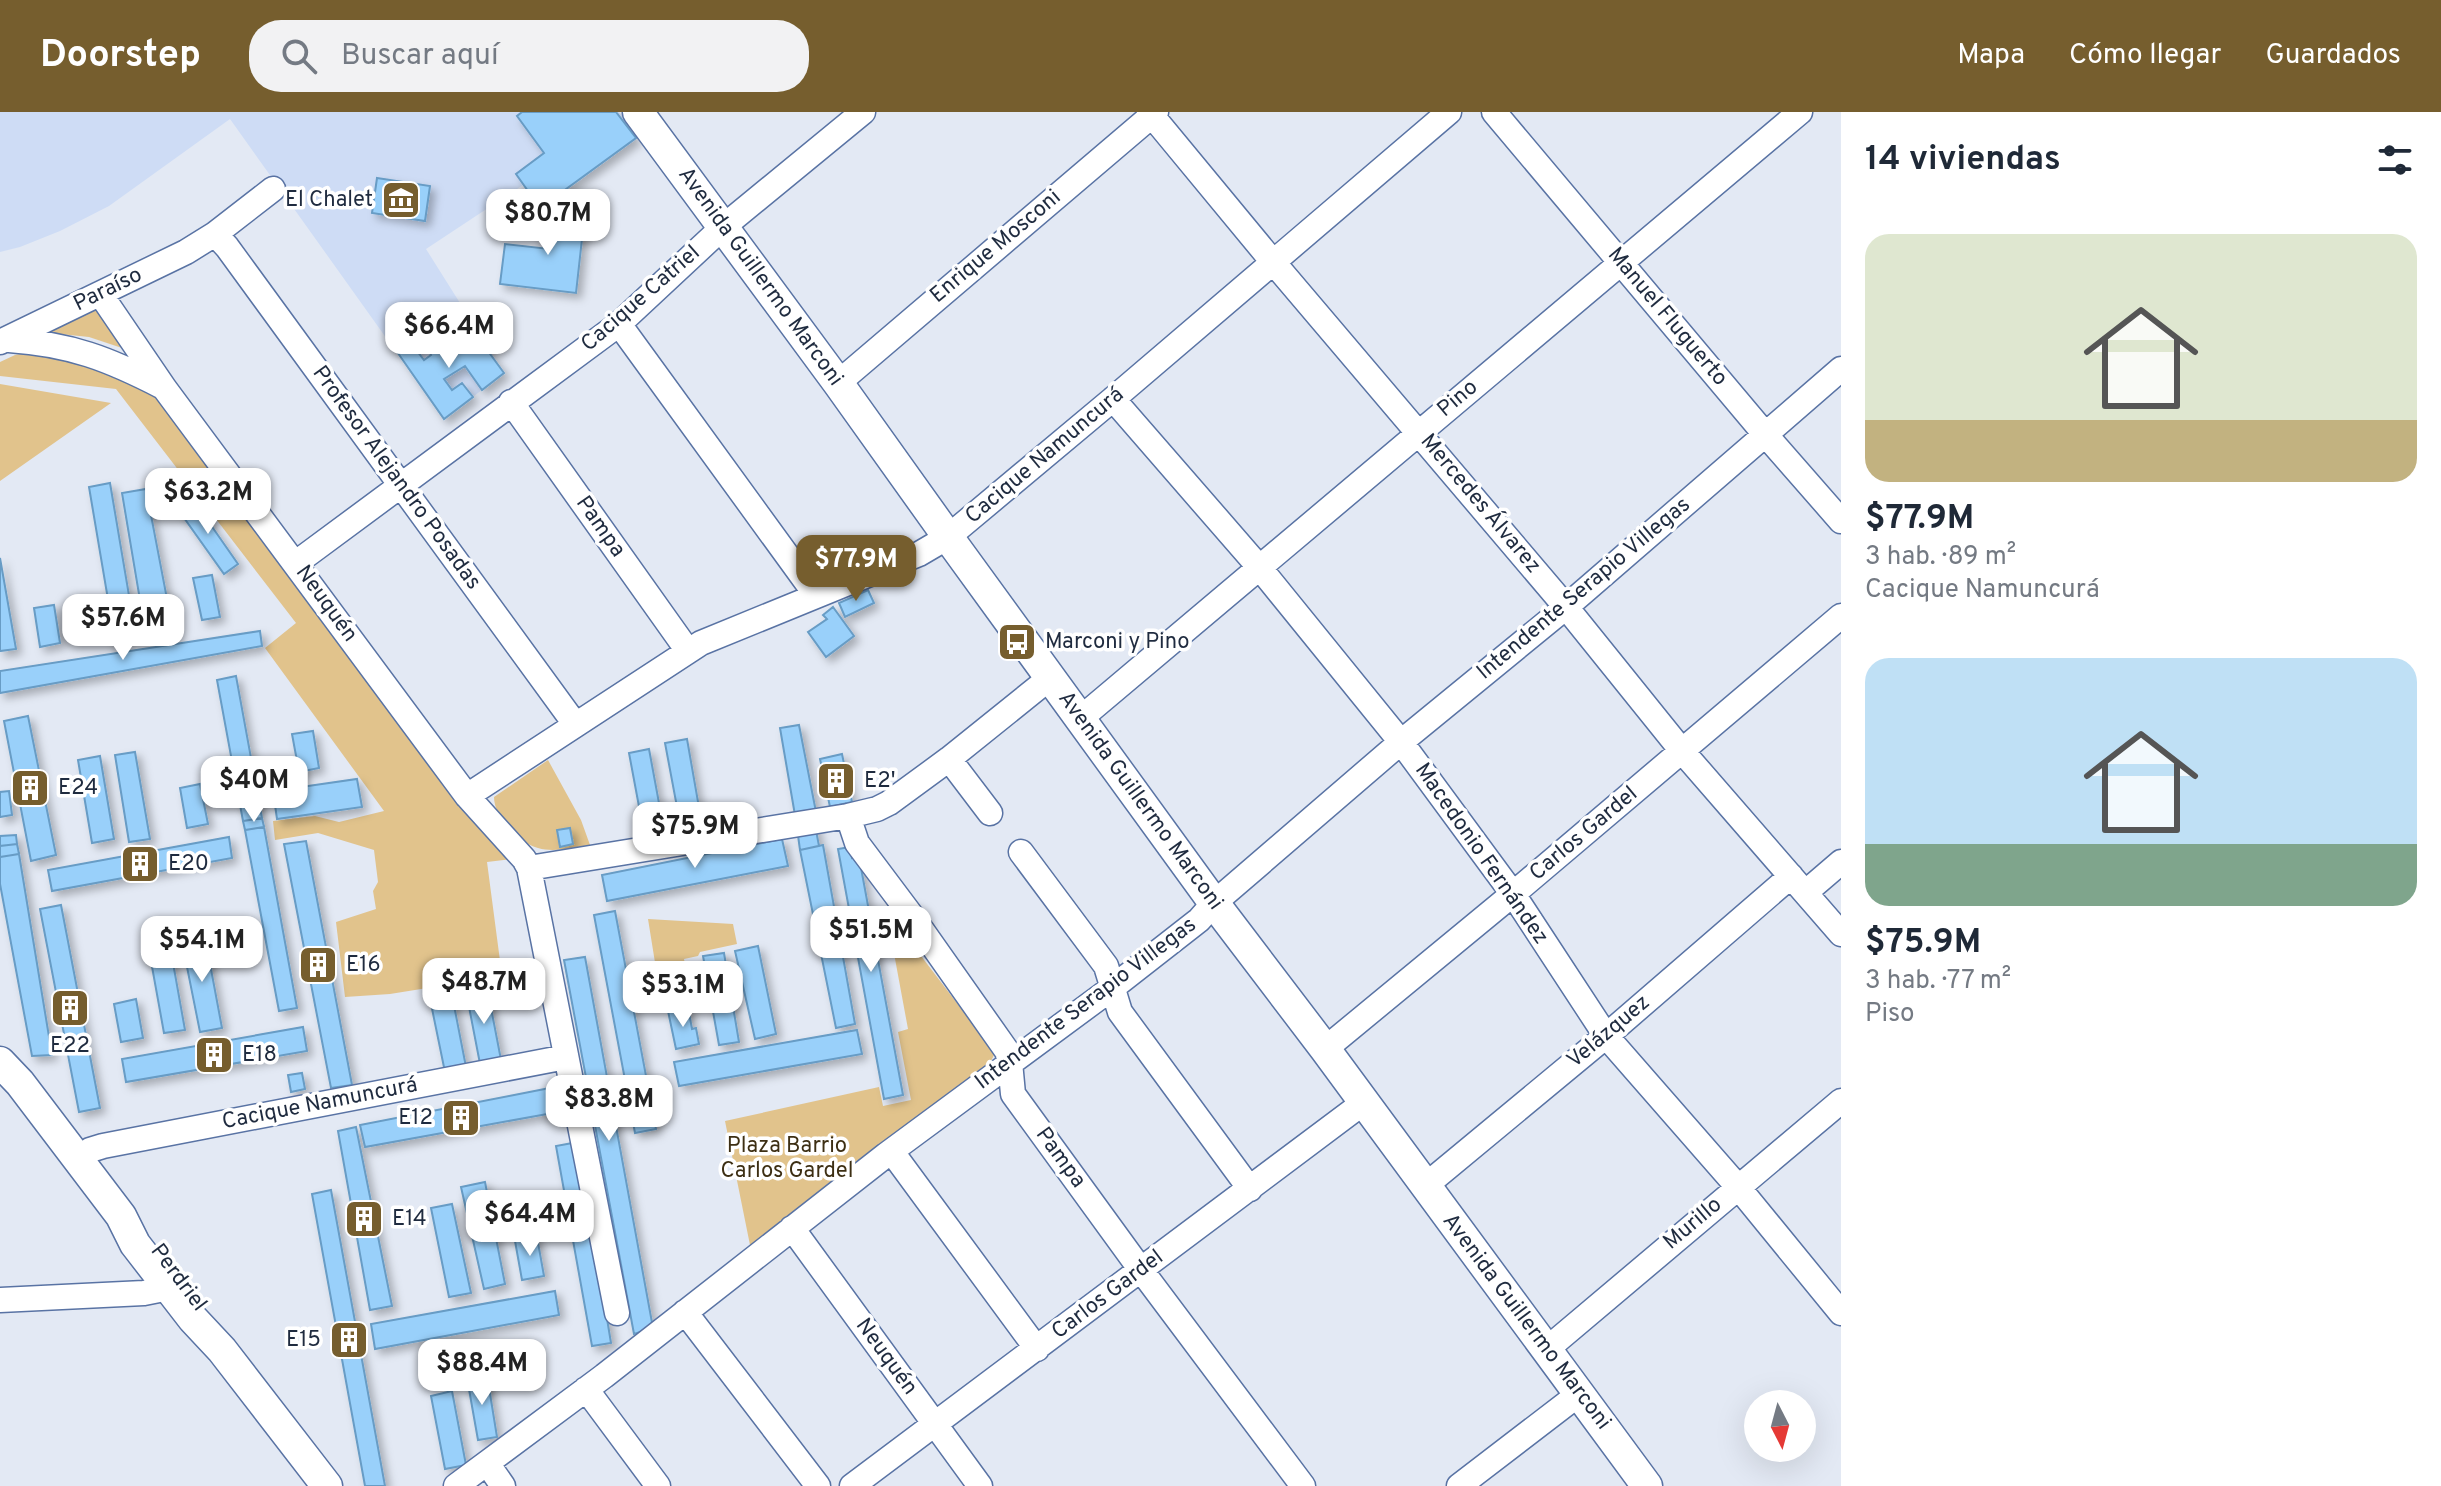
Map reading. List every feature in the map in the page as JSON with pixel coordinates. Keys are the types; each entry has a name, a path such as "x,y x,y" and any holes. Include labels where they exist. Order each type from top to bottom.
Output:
{"main road":[{"name":"Avenida Guillermo Marconi","path":"638,112 1214,903 1647,1486"},
{"path":"0,1041 10,1072 121,1216 135,1244 327,1486"},
{"name":"Perdriel","path":"121,1216 149,1239 199,1304 222,1350"}],"street":[{"name":"Cacique Catriel","path":"296,563 619,324 723,227 863,112"},
{"name":"Cacique Namuncurá","path":"467,796 701,643 919,554 948,537 1449,112"},
{"name":"Manuel Fluguerto","path":"1494,112 1841,521"},
{"name":"Pino","path":"1081,718 1800,112"},
{"name":"Mercedes Álvarez","path":"1152,113 1273,262 1566,607 1682,751 1841,934"},
{"name":"Enrique Mosconi","path":"838,383 1152,113"},
{"name":"Paraíso","path":"1,340 186,252 215,234 273,189"},
{"name":"Profesor Alejandro Posadas","path":"215,234 402,484 575,724"},
{"name":"Neuquén","path":"101,295 165,389 467,796 529,868"},
{"path":"619,324 816,595"},
{"path":"1,340 44,343 91,354 165,389"},
{"name":"Intendente Serapio Villegas","path":"456,1486 1199,920 1214,903 1401,742 1566,607 1841,369"},
{"name":"Macedonio Fernández","path":"1113,399 1259,567 1401,742 1513,894 1606,1036 1738,1187 1841,1313"},
{"name":"Pampa","path":"511,402 688,651"},
{"name":"Carlos Gardel","path":"1325,1049 1841,616"},
{"path":"617,1313 529,868 877,809 949,759 1051,677"},
{"path":"949,759 990,813"},
{"name":"Pampa","path":"848,816 857,843 1007,1051 1013,1094 1303,1486"},
{"path":"1021,852 1106,966 1120,1012 1250,1189"},
{"name":"Velázquez","path":"1425,1186 1606,1036 1799,884 1841,862"},
{"name":"Cacique Namuncurá","path":"78,1159 90,1150 103,1146 566,1057"},
{"name":"Murillo","path":"1547,1349 1841,1101"},
{"name":"Carlos Gardel","path":"852,1486 1363,1103"},
{"path":"892,1152 1037,1349"},
{"name":"Neuquén","path":"792,1228 980,1486"},
{"path":"0,1300 144,1293 169,1288"},
{"path":"685,1312 818,1486"},
{"path":"586,1389 658,1486"},
{"path":"1459,1486 1579,1394"},
{"path":"487,1463 503,1486"}],"shaded area":[{"path":"0,112 619,112 638,138 540,208 523,185 426,249 504,373 444,419 230,119 109,206 60,231 0,252"}],"green space":[{"path":"96,310 122,348 89,337 41,332"},
{"path":"35,351 78,356 140,382 168,406 512,859 487,862 502,976 390,994 345,997 336,922 376,909 373,891 378,882 374,850 318,833 275,840 273,821 315,816 339,822 384,811 265,648 296,623 116,389 0,376 0,362"},
{"path":"0,384 111,403 0,481"},
{"path":"548,760 581,820 590,845 557,850 538,848 515,835 498,813 494,797"},
{"name":"Plaza Barrio Carlos Gardel","path":"886,910 995,1053 989,1065 751,1250 725,1121 879,1087 883,1106 911,1100 898,1032 908,1029"},
{"path":"648,919 733,924 737,944 684,959 687,974 678,976 684,1002 662,1006"}],"building":[{"path":"522,112 616,112 636,138 540,208 516,174 544,153 517,116"},
{"name":"El Chalet","path":"377,178 430,186 425,221 372,213"},
{"path":"554,209 585,212 576,293 500,284 505,244 549,249"},
{"path":"474,332 504,373 482,390 465,366 444,379 452,390 462,383 473,397 444,419 393,346 405,335 424,360 431,355 428,350 444,337 453,350"},
{"path":"110,483 135,631 114,635 89,487"},
{"path":"146,489 172,625 145,630 122,493"},
{"path":"192,498 238,564 224,574 177,508"},
{"path":"0,558 16,649 0,651"},
{"path":"212,575 220,617 202,620 193,578"},
{"path":"868,590 874,603 845,617 839,603"},
{"path":"54,605 60,643 40,647 34,608"},
{"path":"833,607 854,636 826,657 808,632 827,619 823,615"},
{"path":"260,631 262,646 0,693 0,671"},
{"path":"236,676 262,818 243,821 217,680"},
{"name":"E24","path":"28,716 56,855 31,861 4,721"},
{"path":"799,725 817,817 796,821 780,728"},
{"path":"313,731 319,768 299,772 292,734"},
{"path":"687,739 704,836 683,839 665,743"},
{"path":"649,749 666,841 646,844 629,753"},
{"path":"135,752 150,839 129,842 115,755"},
{"name":"E2'","path":"842,754 852,802 830,807 820,759"},
{"path":"100,756 114,839 92,843 78,760"},
{"path":"357,779 362,807 277,819 273,791"},
{"name":"E20","path":"200,784 208,824 187,828 180,788"},
{"path":"9,791 12,815 0,817 0,792"},
{"path":"262,818 264,827 245,830 243,821"},
{"path":"796,821 815,825 819,846 800,850"},
{"path":"264,827 297,1008 279,1011 245,830"},
{"path":"570,828 573,844 560,847 557,830"},
{"path":"16,835 17,844 0,846 0,836"},
{"name":"E20","path":"229,837 232,858 52,891 48,870"},
{"path":"782,839 788,866 607,901 602,875"},
{"name":"E16","path":"306,841 352,1085 331,1088 284,844"},
{"path":"17,844 19,854 0,857 0,846"},
{"path":"823,845 855,1024 836,1028 800,850"},
{"path":"850,847 852,858 859,857 903,1095 884,1099 838,849"},
{"path":"19,854 52,1055 32,1056 0,884 0,857"},
{"name":"E22","path":"61,905 100,1108 79,1112 40,909"},
{"path":"615,911 656,1129 635,1133 594,915"},
{"path":"205,937 222,1028 200,1032 182,942"},
{"path":"170,946 185,1030 164,1033 149,950"},
{"path":"758,946 776,1034 755,1039 735,951"},
{"path":"724,953 739,1042 719,1045 703,956"},
{"path":"585,957 653,1328 634,1334 564,960"},
{"path":"486,982 502,1065 481,1069 465,986"},
{"path":"451,990 467,1072 446,1077 429,994"},
{"path":"136,999 143,1038 121,1042 114,1004"},
{"path":"688,1007 692,1029 696,1028 699,1044 676,1049 668,1011"},
{"name":"E18","path":"303,1027 307,1051 126,1082 122,1059"},
{"path":"857,1030 862,1054 679,1086 674,1062"},
{"path":"302,1073 305,1089 291,1092 288,1075"},
{"name":"E12","path":"560,1086 564,1111 365,1147 360,1125"},
{"name":"E14","path":"356,1127 392,1306 370,1310 338,1131"},
{"path":"578,1142 611,1343 592,1346 556,1146"},
{"path":"485,1182 505,1284 484,1289 461,1187"},
{"name":"E15","path":"331,1190 385,1486 365,1486 312,1194"},
{"path":"452,1204 471,1293 449,1297 431,1208"},
{"path":"537,1237 544,1276 522,1280 515,1241"},
{"path":"555,1291 559,1315 375,1349 371,1324"},
{"path":"487,1375 497,1437 478,1440 467,1378"},
{"path":"452,1391 466,1465 445,1469 431,1396"}],"place":[{"name":"El Chalet","path":"401,200"},
{"name":"Marconi y Pino","path":"1017,642"},
{"name":"E2'","path":"836,781"},
{"name":"E24","path":"30,788"},
{"name":"E20","path":"140,864"},
{"name":"E16","path":"318,965"},
{"name":"E22","path":"70,1008"},
{"name":"E18","path":"214,1055"},
{"name":"E12","path":"461,1118"},
{"name":"E14","path":"364,1219"},
{"name":"E15","path":"349,1340"}]}
